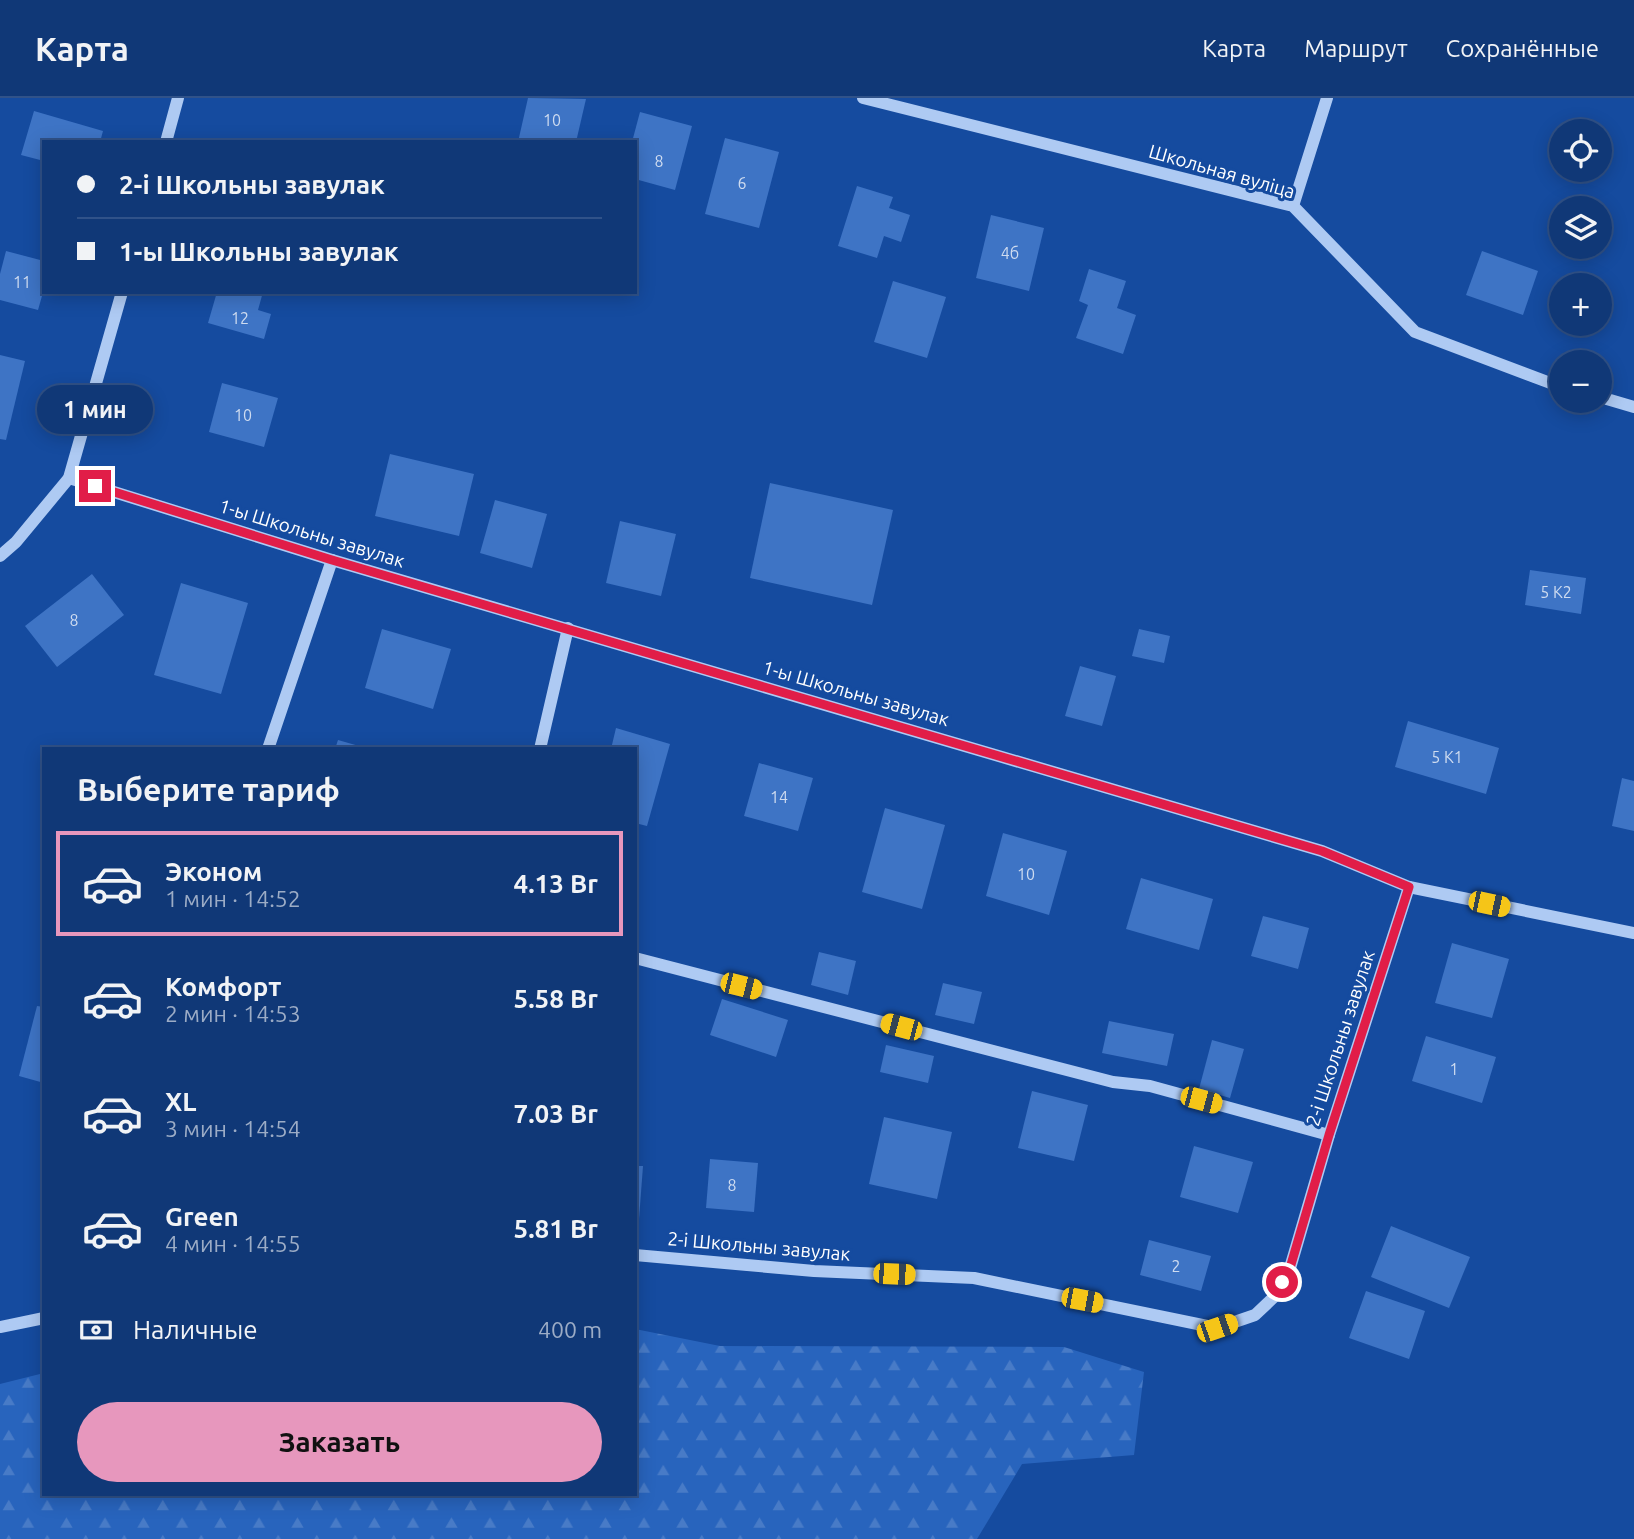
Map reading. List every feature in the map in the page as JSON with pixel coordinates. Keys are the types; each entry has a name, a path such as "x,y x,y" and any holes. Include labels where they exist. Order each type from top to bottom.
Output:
{"street":[{"path":"167,140 178,98"},
{"name":"Школьная вуліца","path":"863,98 1293,206 1415,332 1549,382"},
{"path":"1293,206 1327,98"},
{"path":"0,556 16,542 69,478 121,294"},
{"path":"1612,401 1634,407"},
{"name":"1-ы Школьны завулак","path":"69,478 332,560 1322,851 1409,887 1634,933"},
{"path":"269,747 332,560"},
{"path":"540,747 568,628"},
{"name":"2-і Школьны завулак","path":"637,1255 814,1271 974,1278 1217,1328 1255,1315 1275,1296 1290,1268 1329,1135 1409,887"},
{"path":"637,959 1113,1082 1150,1086 1329,1135"},
{"path":"0,1327 42,1318"}],"green space":[{"path":"637,1329 720,1346 1064,1347 1144,1372 1134,1455 1022,1464 977,1539 0,1539 0,1384 42,1374 42,1496 637,1496"}],"building":[{"path":"528,98 586,99 576,140 518,140"},
{"path":"34,111 103,131 101,140 42,140 42,160 21,155"},
{"path":"640,112 692,126 675,190 637,180 637,140 633,140"},
{"path":"725,138 779,152 759,228 705,214"},
{"path":"857,186 893,197 889,208 910,215 901,242 884,236 877,258 838,246"},
{"path":"991,215 1044,228 1029,291 976,278"},
{"path":"6,251 42,260 43,294 38,310 0,300 0,274"},
{"path":"1482,251 1538,271 1523,315 1466,295"},
{"path":"1089,269 1126,281 1117,308 1136,315 1123,354 1076,338 1088,305 1079,301"},
{"path":"893,281 946,297 927,358 874,342"},
{"path":"216,294 262,294 258,310 271,314 264,339 208,323"},
{"path":"0,355 25,361 6,440 0,439"},
{"path":"222,383 278,398 264,447 209,432"},
{"path":"390,454 474,474 459,536 375,516"},
{"path":"770,483 893,510 872,605 750,578"},
{"path":"495,500 547,514 532,568 480,553"},
{"path":"620,521 676,534 661,596 606,583"},
{"path":"1530,570 1586,578 1581,614 1525,605"},
{"path":"92,574 124,615 57,667 25,626"},
{"path":"181,583 248,603 221,694 154,675"},
{"path":"382,629 451,649 433,709 365,688"},
{"path":"1139,629 1170,636 1164,663 1132,656"},
{"path":"1080,666 1116,676 1102,726 1065,716"},
{"path":"1408,721 1499,748 1486,794 1395,767"},
{"path":"616,728 670,744 647,826 637,824 637,747 611,747"},
{"path":"338,740 362,747 336,747"},
{"path":"759,763 813,778 798,831 744,816"},
{"path":"1622,778 1634,781 1634,831 1612,826"},
{"path":"885,808 945,825 922,909 862,892"},
{"path":"1003,833 1067,851 1049,915 986,896"},
{"path":"1141,878 1213,899 1199,950 1126,929"},
{"path":"1263,916 1309,928 1298,969 1251,956"},
{"path":"1452,943 1509,959 1492,1018 1435,1003"},
{"path":"819,952 856,961 848,995 811,985"},
{"path":"943,983 982,992 974,1024 935,1015"},
{"path":"722,999 788,1020 776,1057 710,1035"},
{"path":"37,1006 42,1007 42,1082 19,1076"},
{"path":"1109,1021 1174,1034 1167,1066 1102,1053"},
{"path":"1426,1036 1496,1057 1482,1103 1412,1081"},
{"path":"1212,1040 1244,1049 1230,1098 1199,1089"},
{"path":"886,1045 934,1056 928,1083 880,1072"},
{"path":"1032,1091 1088,1105 1074,1161 1018,1148"},
{"path":"884,1117 952,1132 937,1199 869,1184"},
{"path":"1194,1146 1253,1162 1238,1213 1180,1197"},
{"path":"710,1159 758,1163 754,1212 706,1208"},
{"path":"637,1166 643,1166 639,1219"},
{"path":"1391,1226 1470,1257 1449,1308 1371,1277"},
{"path":"1149,1240 1211,1256 1201,1291 1140,1275"},
{"path":"1366,1291 1425,1311 1409,1359 1349,1338"}],"route":[{"path":"95,486 332,560 1322,851 1409,887 1329,1135 1290,1268 1282,1282"}]}
